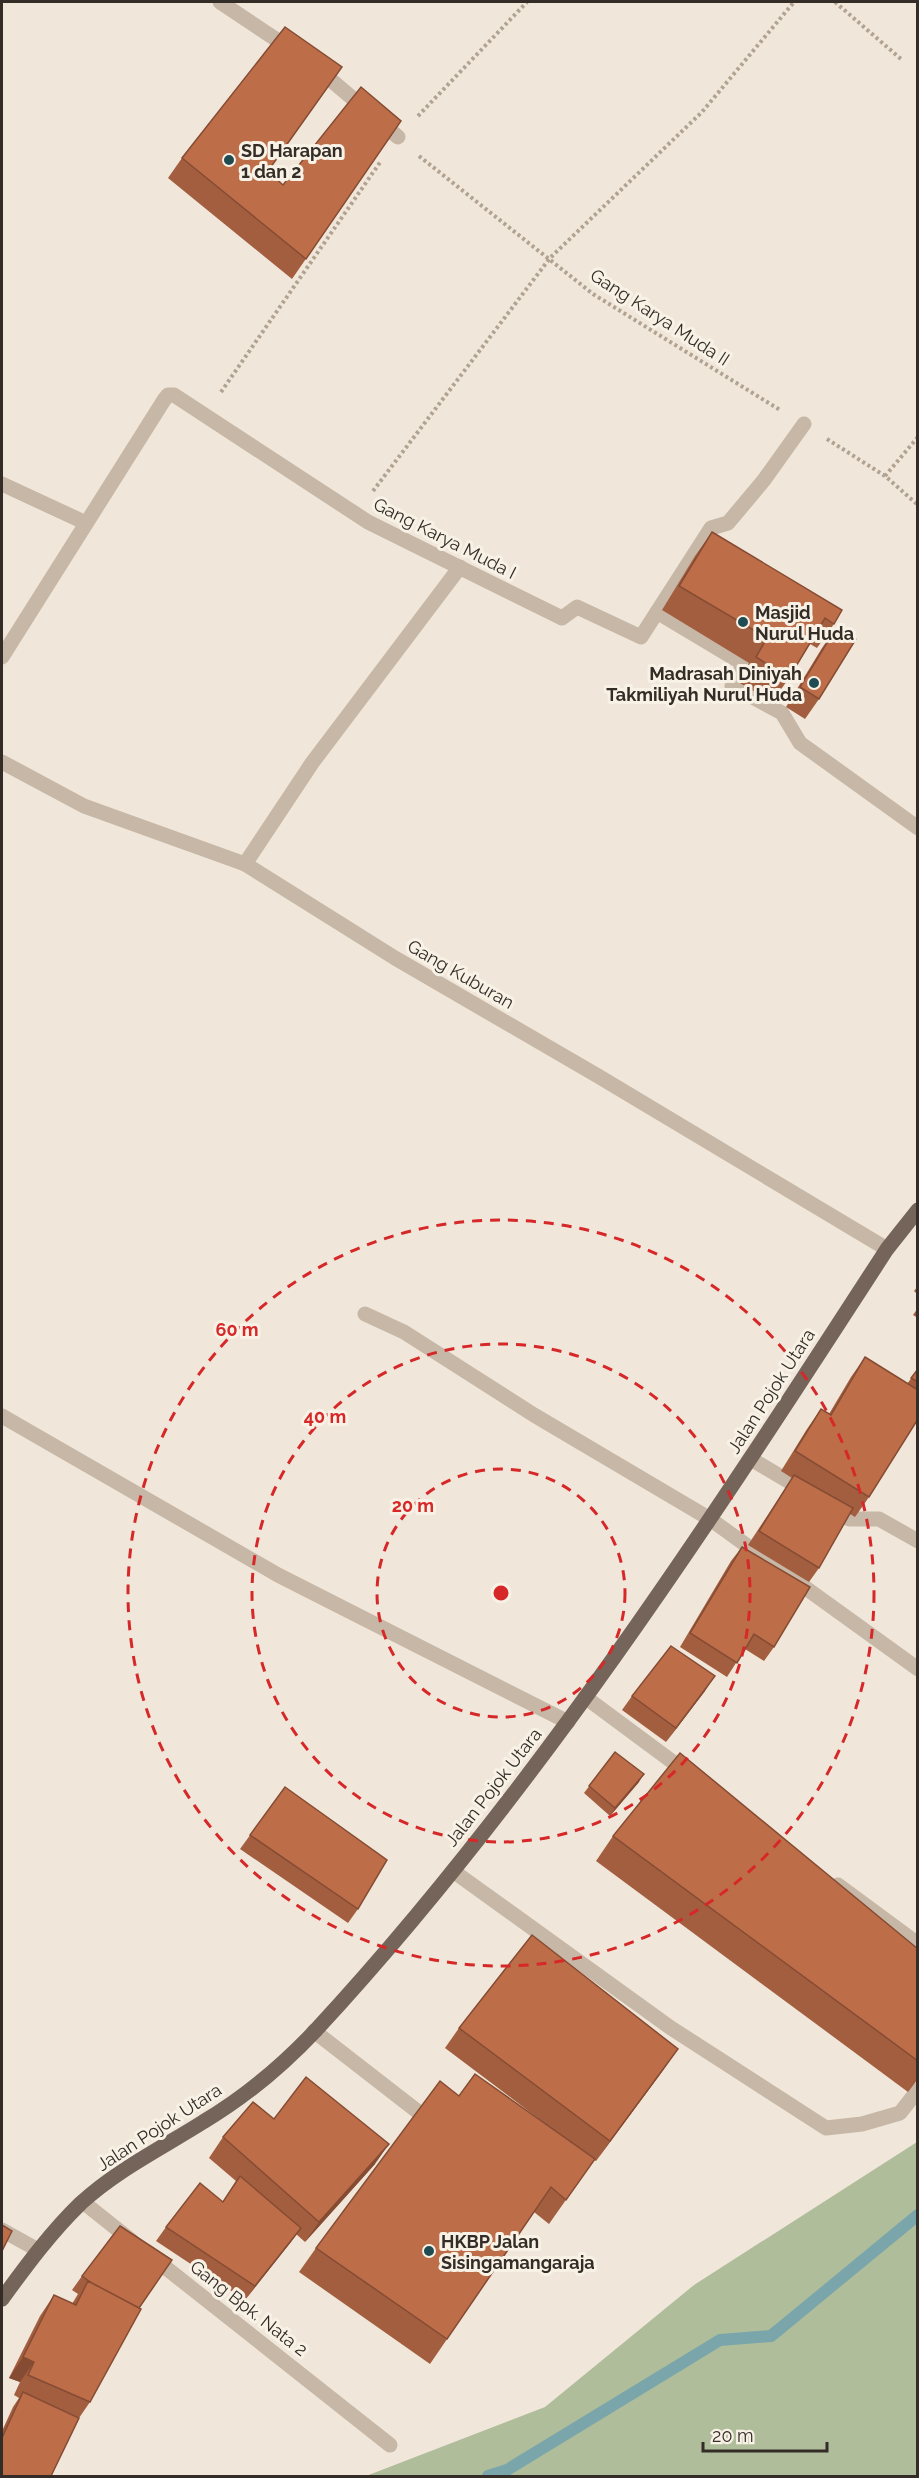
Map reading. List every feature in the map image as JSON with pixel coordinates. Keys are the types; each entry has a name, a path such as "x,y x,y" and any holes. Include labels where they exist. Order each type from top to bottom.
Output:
{"main road":[{"name":"Jalan Pojok Utara","path":"2,2300 39,2250 82,2202 148,2155 257,2086 314,2031 453,1871 568,1722 751,1459 887,1249 918,1210"}],"street":[{"path":"220,2 254,22 334,81 398,137"},
{"name":"Gang Karya Muda I","path":"2,657 168,395 174,395 356,514 562,618 577,607 641,637 657,612"},
{"path":"804,424 764,480 728,523 711,528 657,612 744,664 732,686 782,713 800,743 918,828"},
{"path":"2,484 86,523"},
{"path":"245,864 312,763 460,567"},
{"name":"Gang Kuburan","path":"2,762 84,806 245,864 395,958 887,1249"},
{"path":"365,1314 404,1332 534,1415 710,1519 918,1669"},
{"path":"2,1416 278,1575 568,1722"},
{"path":"751,1459 849,1519 879,1519 918,1541"},
{"path":"585,1697 699,1781"},
{"path":"453,1871 670,2028 826,2128 862,2124 900,2113 918,2090"},
{"path":"823,1873 918,1944"},
{"path":"314,2031 417,2111"},
{"name":"Gang Bpk. Nata 2","path":"82,2202 390,2445"},
{"path":"2,2230 39,2250"}],"path":[{"path":"205,415 398,137 527,2"},
{"path":"356,514 550,258 702,112 794,2"},
{"path":"835,2 901,59"},
{"name":"Gang Karya Muda II","path":"398,137 593,294 885,476 918,505"},
{"path":"885,476 918,438"}],"green space":[{"path":"917,2142 917,2476 366,2476 545,2407 694,2285"}],"building":[{"name":"SD Harapan 1 dan 2","path":"285,27 342,67 268,171 283,185 361,87 401,121 306,259 182,158"},
{"path":"712,532 842,610 834,624 825,618 789,678 756,657 767,638 679,586"},
{"path":"836,628 856,639 819,699 800,687"},
{"path":"865,1357 918,1390 918,1419 869,1497 795,1451 821,1409 831,1415"},
{"path":"918,1369 918,1382 911,1378"},
{"path":"794,1475 853,1508 819,1568 759,1531"},
{"path":"742,1547 810,1587 774,1647 754,1634 737,1663 690,1633"},
{"path":"671,1646 715,1676 676,1728 632,1696"},
{"path":"615,1752 644,1774 615,1808 589,1786"},
{"path":"680,1753 918,1949 918,2061 613,1836"},
{"path":"285,1787 387,1860 358,1909 250,1835"},
{"path":"532,1935 678,2049 610,2141 459,2028"},
{"name":"HKBP Jalan Sisingamangaraja","path":"475,2074 595,2159 566,2200 551,2187 447,2339 316,2248 440,2081 459,2096"},
{"path":"306,2077 389,2144 319,2222 223,2137 253,2102 274,2119"},
{"path":"240,2176 301,2228 255,2286 166,2227 200,2183 223,2202"},
{"path":"2,2225 12,2231 2,2251"},
{"path":"120,2226 172,2260 139,2308 82,2276"},
{"path":"88,2281 141,2309 90,2402 28,2375 34,2362 23,2357 54,2295 76,2305"},
{"path":"23,2392 79,2418 51,2476 2,2476 2,2438"}],"waterway":[{"path":"488,2476 507,2470 720,2340 771,2336 918,2215"}],"place":[{"name":"SD Harapan 1 dan 2","path":"229,160"},
{"name":"Masjid Nurul Huda","path":"743,622"},
{"name":"Madrasah Diniyah Takmiliyah Nurul Huda","path":"814,683"},
{"name":"HKBP Jalan Sisingamangaraja","path":"429,2251"}]}
